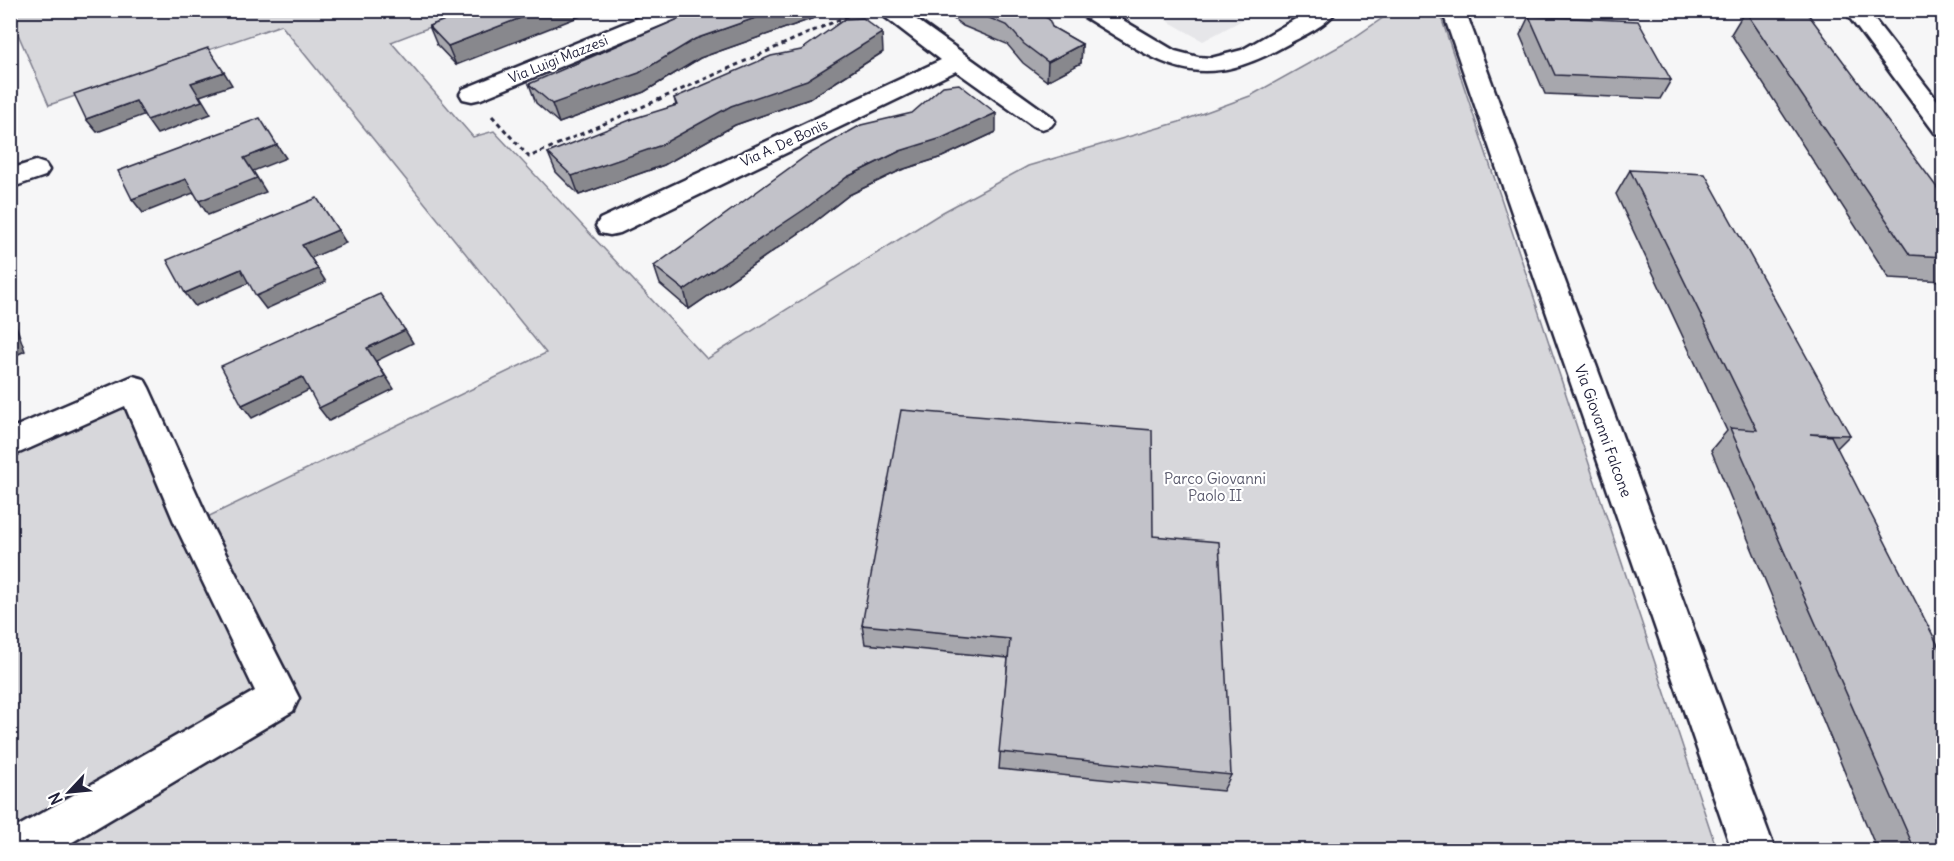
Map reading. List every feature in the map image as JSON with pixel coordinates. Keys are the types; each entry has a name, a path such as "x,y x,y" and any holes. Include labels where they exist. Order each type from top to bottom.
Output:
{"street":[{"name":"Via Luigi Mazzesi","path":"472,94 678,10"},
{"path":"887,10 1042,121"},
{"path":"1089,10 1167,56 1208,66 1244,59 1302,27 1326,10"},
{"name":"Via Giovanni Falcone","path":"1453,10 1754,850"},
{"path":"1854,11 1944,127"},
{"name":"Via A. De Bonis","path":"610,226 957,61"},
{"path":"10,179 36,170"},
{"path":"10,444 133,388 193,524 279,698 19,850"}],"path":[{"path":"472,94 529,157 859,10"},
{"path":"10,114 14,121"}],"shaded area":[{"path":"1150,11 1259,11 1203,41"}],"green space":[{"name":"Parco Giovanni Paolo II","path":"11,11 472,11 391,42 473,137 494,131 707,359 943,212 1028,166 1179,122 1250,96 1349,41 1393,11 1439,11 1717,850 11,850 10,444 133,388 193,524 546,353 281,25 49,105 11,18"}],"building":[{"path":"472,10 541,10 448,46 429,26"},
{"path":"699,10 778,10 695,39 639,73 552,104 529,84"},
{"path":"971,10 1031,10 1049,19 1052,27 1082,44 1048,62 1024,44 1008,26"},
{"path":"1745,11 1808,14 1944,197 1944,257 1910,255"},
{"path":"1529,16 1638,21 1671,80 1555,75"},
{"path":"863,18 882,33 807,80 731,106 659,146 572,176 548,153 635,118 677,105 674,98 771,56 801,50 845,19"},
{"path":"208,48 224,72 191,83 202,101 147,120 136,101 86,119 74,94"},
{"path":"959,84 996,113 942,138 900,151 847,177 805,209 684,290 654,266 806,156 861,125 912,113 943,86"},
{"path":"260,118 277,145 244,158 257,178 199,201 186,179 132,199 118,171"},
{"path":"1630,170 1705,174 1850,435 1810,434 1831,436 1944,657 1944,850 1915,850 1730,428 1757,430"},
{"path":"317,198 338,230 302,245 318,269 256,296 241,269 185,293 167,260"},
{"path":"380,294 405,330 367,348 385,376 319,408 302,377 242,405 221,366"},
{"path":"901,410 1152,430 1153,536 1219,542 1231,775 999,752 1010,639 862,625"}]}
